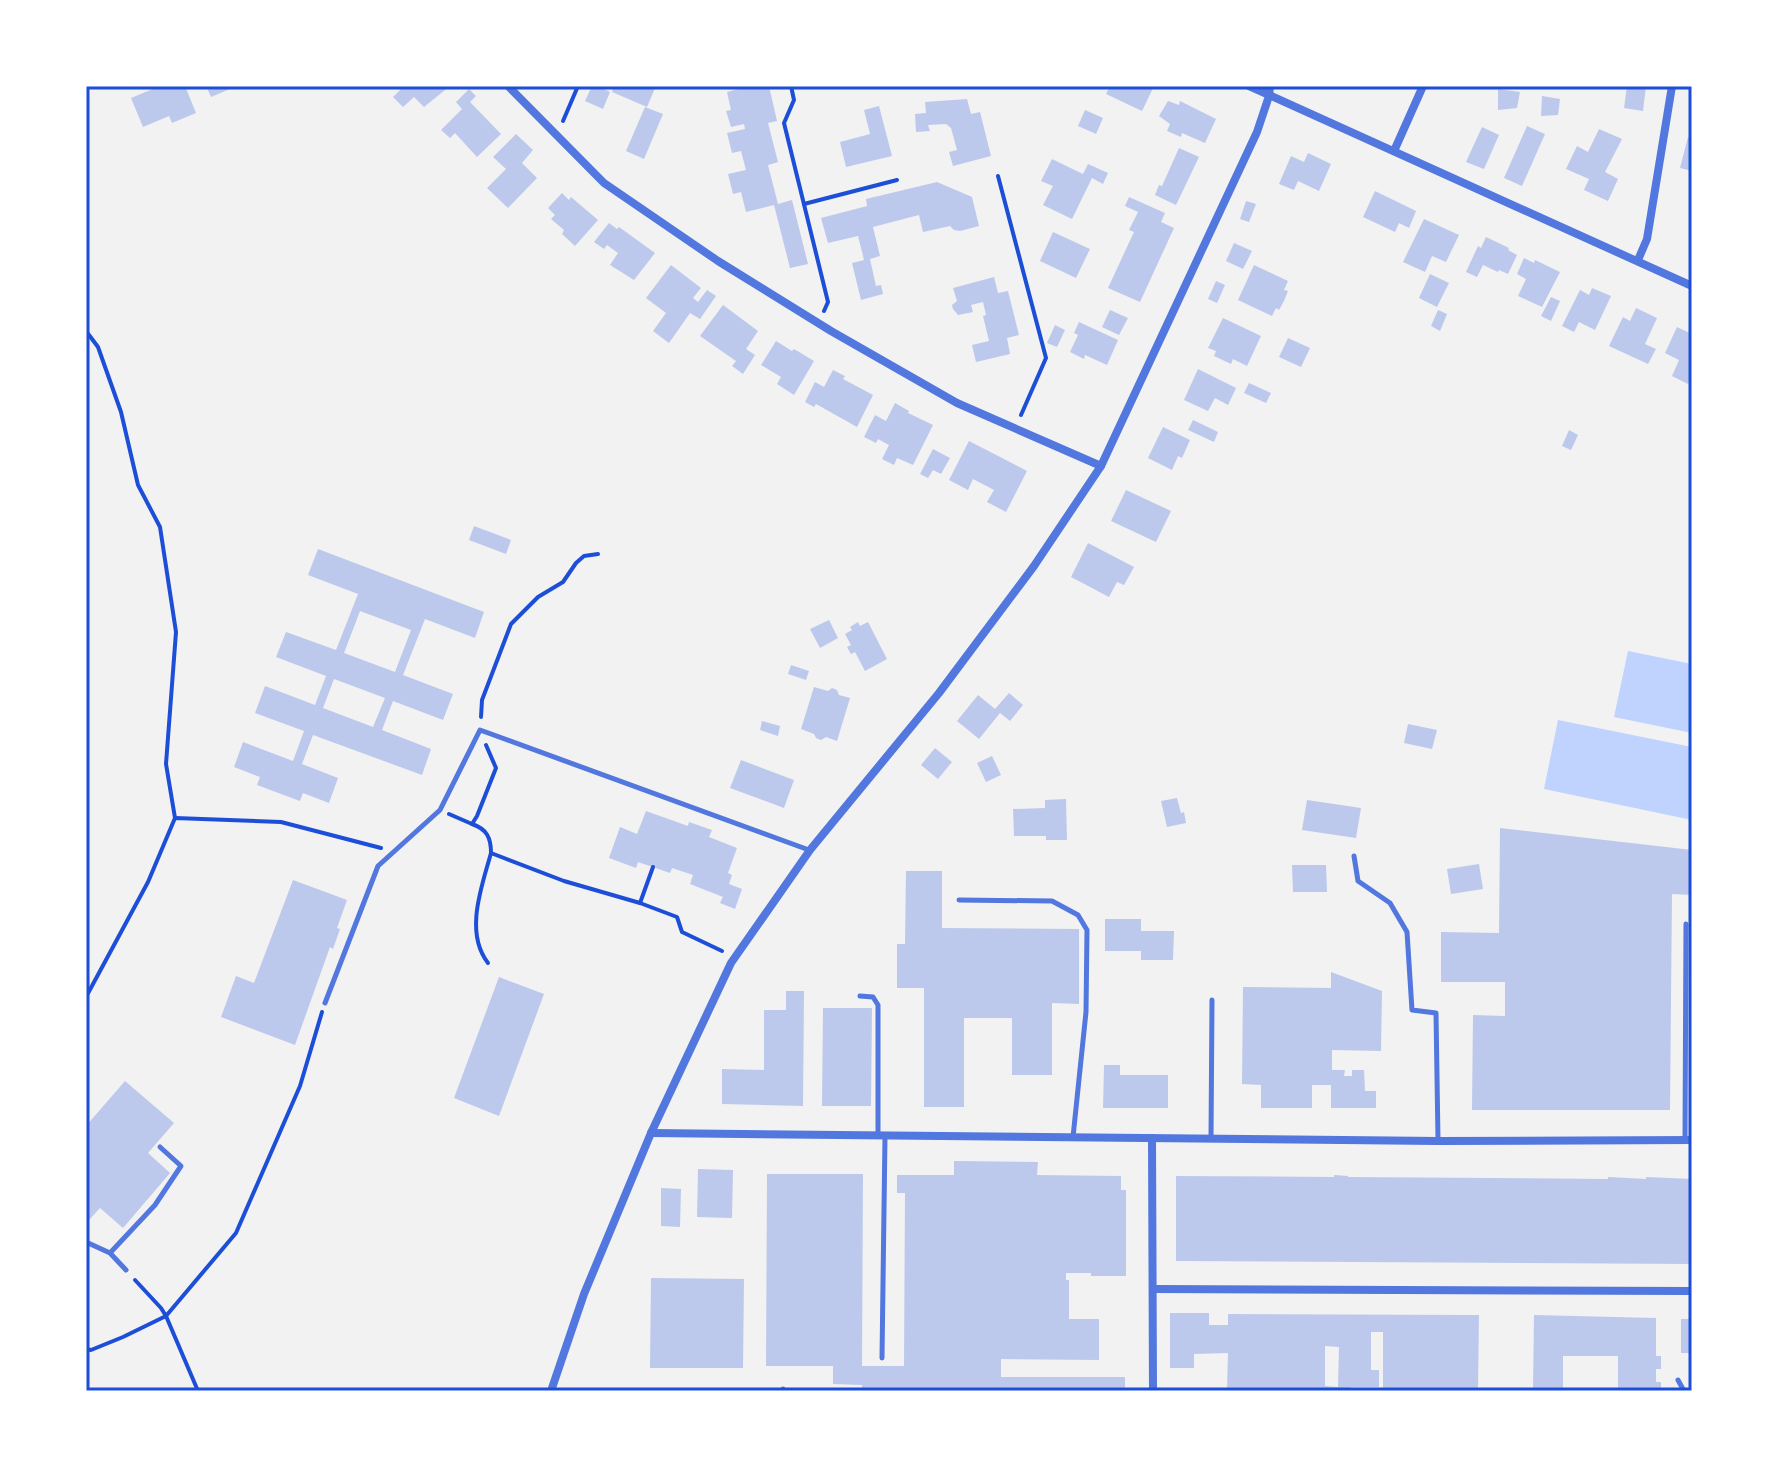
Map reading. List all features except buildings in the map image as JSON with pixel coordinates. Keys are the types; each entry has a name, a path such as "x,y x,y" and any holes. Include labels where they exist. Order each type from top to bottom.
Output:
{"street":[{"path":"508,86 604,183 718,261 957,403 1101,466"},
{"path":"1249,86 1270,91 1394,151 1692,286"},
{"path":"1394,151 1423,86"},
{"path":"1638,260 1647,239 1672,86"},
{"path":"551,1391 584,1294 651,1133 735,958 810,850 939,693 1034,566 1101,466 1257,132 1270,91"},
{"path":"651,1133 1438,1141 1688,1140"},
{"path":"1152,1138 1153,1391"},
{"path":"1154,1289 1692,1291"}],"lane":[{"path":"325,1003 378,866 440,810 480,730 810,850"},
{"path":"1354,856 1358,881 1390,903 1407,932 1412,1010 1436,1013 1438,1141"},
{"path":"959,900 1052,901 1078,915 1087,930 1086,1012 1073,1137"},
{"path":"1686,924 1688,1140"},
{"path":"860,996 873,997 878,1005 882,1135 882,1358"},
{"path":"1211,1139 1212,1000"},
{"path":"110,1253 155,1205 181,1166 160,1147"},
{"path":"86,1242 110,1253 126,1270"},
{"path":"1678,1380 1684,1391"}],"path":[{"path":"556,135 578,86"},
{"path":"791,86 794,100 784,123 828,302 818,323"},
{"path":"998,176 1046,358 1016,428"},
{"path":"804,204 897,180"},
{"path":"86,331 98,347 121,412 138,485 160,527 176,632 166,764 175,818 148,882 86,997"},
{"path":"472,824 496,768 480,730 482,700 511,624 538,597 563,582 584,556 598,554"},
{"path":"440,810 482,827 491,840 491,853 476,907 479,943 488,963"},
{"path":"175,818 281,822 395,852"},
{"path":"491,853 564,881 677,917 682,932 735,958"},
{"path":"640,903 653,867"},
{"path":"86,1349 91,1350 123,1337 166,1316 236,1233 300,1086 325,1003"},
{"path":"126,1270 166,1316 198,1391"}],"water":[{"path":"1628,651 1692,664 1692,733 1614,717"},
{"path":"1558,720 1692,747 1692,820 1544,789"}]}
